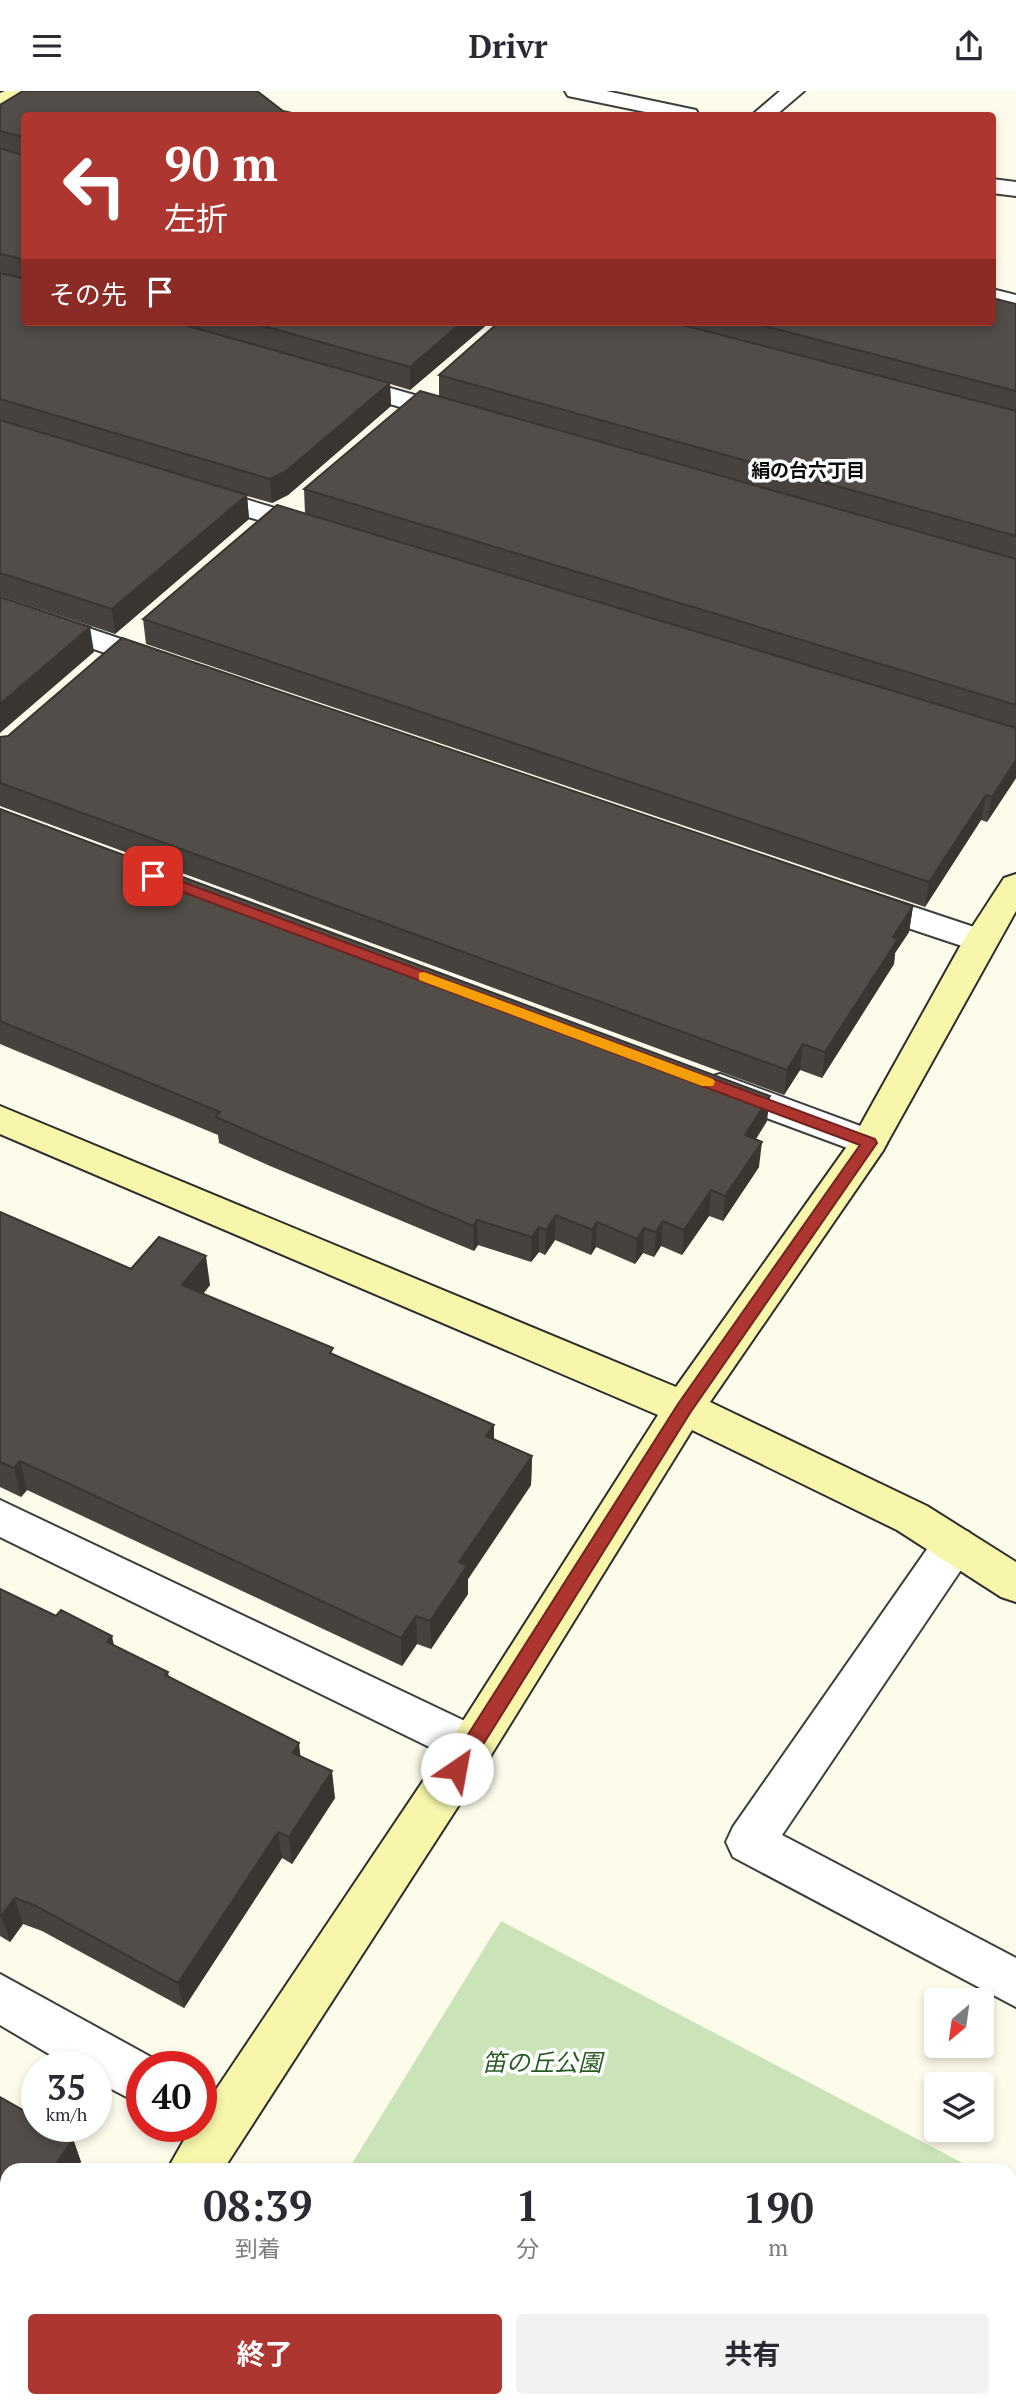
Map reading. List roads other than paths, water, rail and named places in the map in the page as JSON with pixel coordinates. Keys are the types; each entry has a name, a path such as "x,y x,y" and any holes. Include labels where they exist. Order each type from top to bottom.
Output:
{"street":[{"path":"0,101 24,91"},
{"path":"576,91 674,112"},
{"path":"767,112 793,91"},
{"path":"996,186 1016,189"},
{"path":"996,297 1016,302"},
{"path":"311,373 481,422"},
{"path":"393,421 435,385"},
{"path":"169,484 262,525 339,536"},
{"path":"262,525 299,503"},
{"path":"0,607 197,675"},
{"path":"217,2111 472,1746 684,1408 869,1143 981,941 1016,885"},
{"path":"837,892 981,941"},
{"path":"688,1075 869,1143"},
{"path":"0,1119 684,1408 912,1518 1016,1584"},
{"path":"0,1517 472,1746"},
{"path":"954,1545 750,1842 1016,1984"},
{"path":"0,1998 126,2071"},
{"path":"196,2163 203,2142"}],"district":[{"name":"絹の台六丁目","path":"808,470"}],"park label":[{"name":"笛の丘公園","path":"542,2063"}]}
